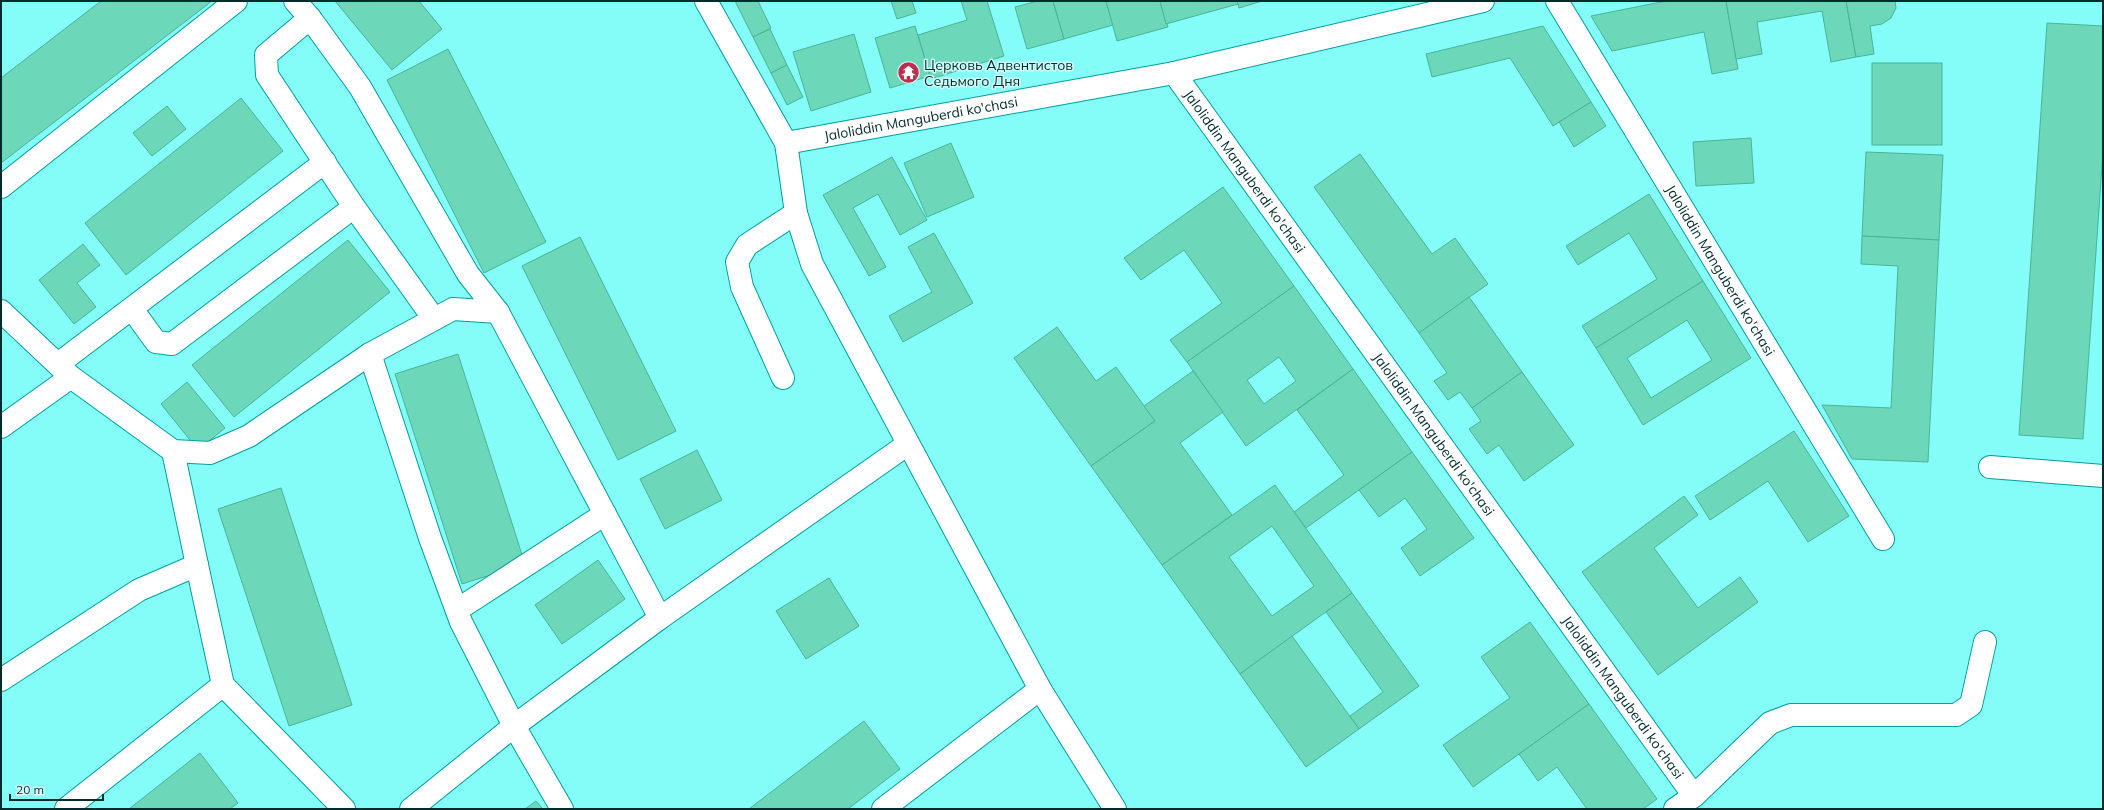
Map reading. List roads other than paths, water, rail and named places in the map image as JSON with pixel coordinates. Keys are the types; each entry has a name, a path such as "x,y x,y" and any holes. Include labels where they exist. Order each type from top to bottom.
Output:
{"street":[{"path":"1,187 236,1"},
{"path":"295,1 310,18 360,87 468,274 498,312 660,618"},
{"path":"706,1 786,142 796,213 812,264 1040,689 1115,809"},
{"name":"Jaloliddin Manguberdi ko'chasi","path":"786,142 1174,73 1483,1"},
{"name":"Jaloliddin Manguberdi ko'chasi","path":"1557,1 1883,539"},
{"path":"310,18 266,55 267,75 354,207 434,319"},
{"name":"Jaloliddin Manguberdi ko'chasi","path":"1174,73 1694,796"},
{"path":"1,427 132,309 325,162"},
{"path":"132,309 156,342 172,344 354,207"},
{"path":"784,378 742,287 737,262 747,245 796,213"},
{"path":"1,311 64,370 173,451 210,453 249,436 370,354 453,309 498,312"},
{"path":"370,354 430,538 456,610 514,726 562,809"},
{"path":"411,809 514,726 660,618 908,444"},
{"path":"173,451 223,685 344,809"},
{"path":"1990,467 2103,476"},
{"path":"456,610 605,514"},
{"path":"1,680 138,590 197,565"},
{"path":"1675,809 1694,796 1770,723 1791,715 1956,715 1971,705 1985,642"},
{"path":"66,809 223,685"},
{"path":"883,809 1040,689"}],"place":[{"name":"Церковь Адвентистов Седьмого Дня","path":"908,73"}]}
